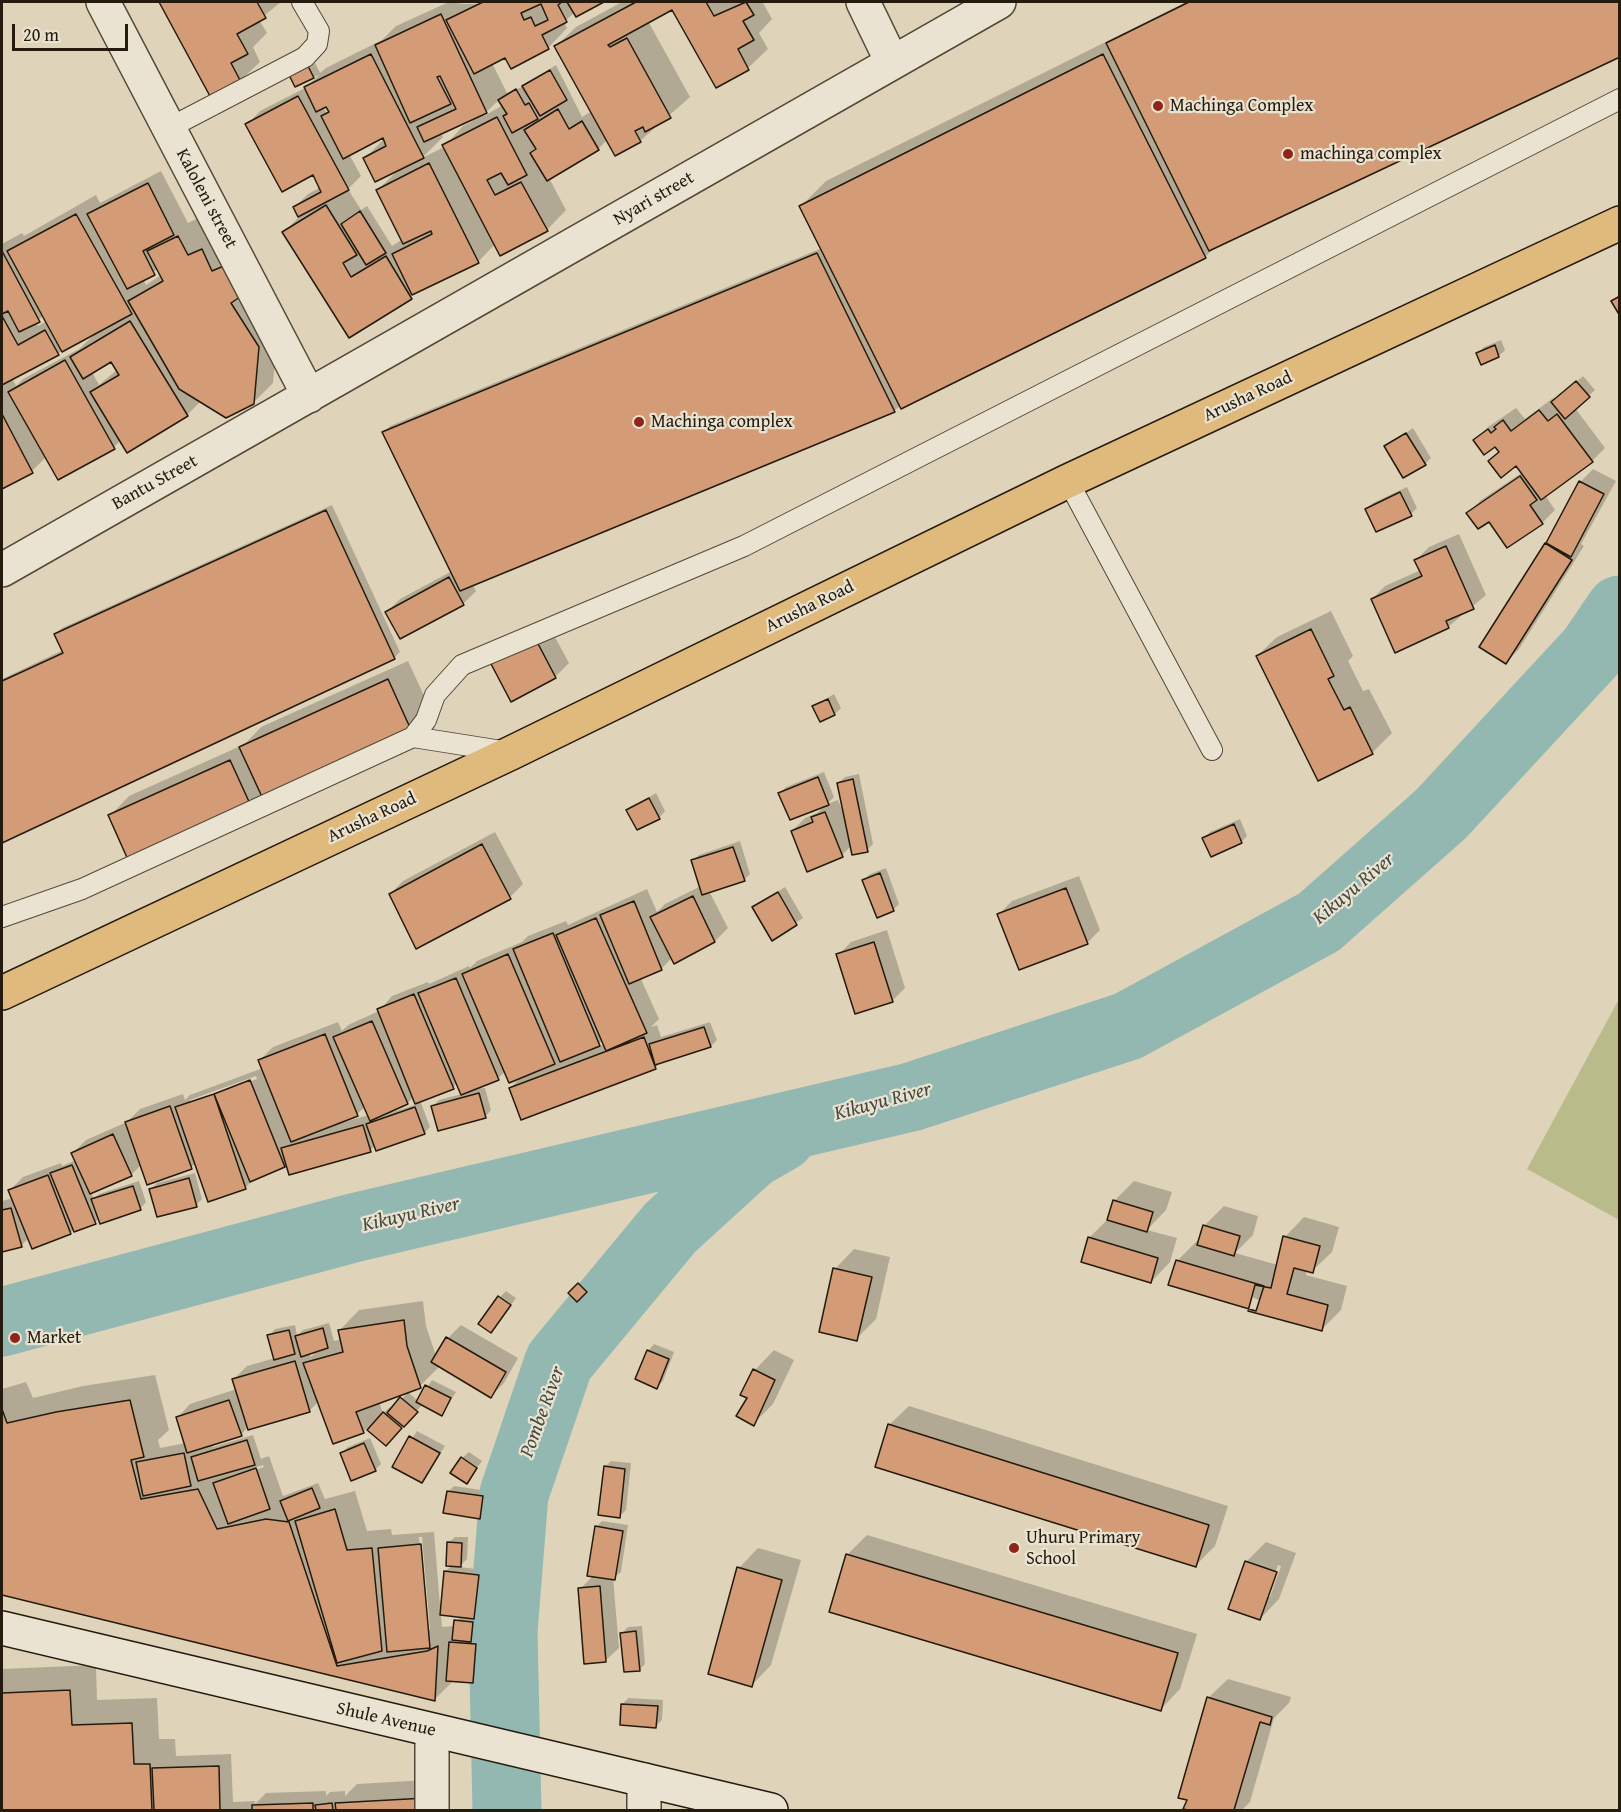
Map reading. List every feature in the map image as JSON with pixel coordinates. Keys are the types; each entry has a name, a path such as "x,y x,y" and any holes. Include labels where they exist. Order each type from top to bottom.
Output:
{"highway":[{"name":"Arusha Road","path":"2,993 511,753 1068,481 1620,223"}],"street":[{"name":"Kaloleni street","path":"103,2 309,396"},
{"path":"863,2 892,63"},
{"name":"Nyari street","path":"309,396 999,2"},
{"name":"Bantu Street","path":"2,570 309,396"},
{"name":"Shule Avenue","path":"2,1628 432,1732 573,1762 644,1795 771,1810"},
{"path":"432,1732 432,1810"}],"lane":[{"path":"169,128 305,57 317,44 318,31 302,2"},
{"path":"2,917 82,889 413,737 426,720 435,695 462,665 744,546 1620,99"},
{"path":"1068,481 1212,750"},
{"path":"413,737 511,753"}],"green space":[{"path":"1619,999 1620,1220 1527,1169"}],"building":[{"path":"159,2 257,2 266,18 237,34 248,54 231,63 241,82 211,98"},
{"path":"483,2 562,2 558,5 567,22 542,35 549,49 511,69 505,58 474,74 446,20","holes":["541,4 548,20 535,26 531,17 524,20 521,13"]},
{"path":"567,2 604,2 576,17"},
{"path":"636,2 706,2 714,16 746,2 754,15 743,21 754,40 738,49 749,70 716,88 672,10 608,45 610,47 627,38 671,118 645,132 643,127 635,131 641,142 615,156 554,46"},
{"name":"machinga complex","path":"1189,2 1620,2 1620,57 1209,251 1106,43"},
{"path":"441,14 487,113 424,142 417,127 456,109 440,76 437,77 451,104 410,123 375,45"},
{"path":"371,54 424,158 375,182 363,158 386,146 383,138 343,159 321,116 329,112 326,107 316,112 304,87"},
{"name":"Machinga complex","path":"1103,54 1206,258 901,409 799,206"},
{"path":"307,64 314,78 295,87 288,73"},
{"path":"550,70 567,100 540,116 522,86"},
{"path":"516,89 525,105 529,103 538,119 512,133 503,116 507,114 498,100"},
{"path":"298,96 349,190 298,217 293,207 321,192 313,175 282,192 245,124"},
{"path":"558,109 569,129 582,121 599,150 547,181 530,153 536,149 524,130"},
{"path":"497,117 527,175 508,185 501,173 487,180 495,195 521,182 548,231 500,256 442,145"},
{"path":"429,163 479,263 412,295 392,254 432,234 431,231 403,244 376,190"},
{"path":"148,183 174,235 143,251 155,275 127,289 87,214"},
{"path":"326,205 357,255 343,263 351,277 386,256 412,299 349,338 282,232"},
{"path":"360,211 386,253 366,265 341,224"},
{"path":"76,214 132,314 62,352 7,251"},
{"path":"178,236 188,255 202,249 212,271 226,265 243,295 231,303 259,347 254,404 226,418 179,389 128,301 163,281 147,251"},
{"path":"2,251 40,322 19,332 8,311 2,314"},
{"name":"Machinga complex","path":"817,253 895,412 460,591 382,432"},
{"path":"1620,296 1620,316 1611,301"},
{"path":"2,316 18,345 45,330 59,355 2,385"},
{"path":"130,321 188,416 127,453 90,392 119,375 111,362 83,379 70,357"},
{"path":"1495,345 1499,357 1481,365 1476,353"},
{"path":"65,360 115,449 58,480 8,392"},
{"path":"1576,381 1590,397 1565,419 1551,402"},
{"path":"1539,410 1548,421 1557,414 1593,462 1541,500 1516,466 1501,478 1488,461 1499,452 1495,447 1484,455 1473,440 1488,429 1491,433 1496,429 1494,427 1503,420 1511,431"},
{"path":"2,414 33,473 2,489"},
{"path":"1406,433 1426,465 1403,478 1384,446"},
{"path":"1520,476 1537,500 1530,505 1543,524 1507,548 1489,522 1478,529 1466,513"},
{"path":"1579,481 1604,494 1571,557 1546,543"},
{"path":"1400,492 1412,516 1376,532 1365,509"},
{"path":"326,510 395,659 2,843 2,681 63,653 54,634"},
{"path":"1545,543 1572,560 1506,664 1479,647"},
{"path":"1446,546 1474,609 1446,621 1449,628 1395,653 1371,599 1422,576 1414,560"},
{"path":"449,577 464,605 400,639 385,612"},
{"path":"1311,629 1334,676 1328,679 1344,710 1350,707 1373,754 1318,781 1256,656"},
{"path":"535,638 556,678 511,702 490,662"},
{"path":"388,679 412,732 263,799 239,747"},
{"path":"828,699 835,715 820,722 812,706"},
{"path":"230,760 251,806 129,862 108,815"},
{"path":"818,777 829,805 790,820 778,793"},
{"path":"853,779 868,852 852,855 837,783"},
{"path":"649,798 660,819 637,830 626,810"},
{"path":"825,812 843,857 807,872 791,831 813,822 811,817"},
{"path":"1234,824 1242,843 1211,857 1202,838"},
{"path":"482,844 511,899 416,949 389,894"},
{"path":"733,847 745,881 702,895 691,860"},
{"path":"880,873 894,911 877,918 862,880"},
{"path":"1066,888 1088,944 1019,970 997,914"},
{"path":"778,892 797,925 772,941 752,907"},
{"path":"693,896 715,942 674,964 650,917"},
{"path":"634,901 662,970 629,984 600,915"},
{"path":"596,918 647,1033 606,1051 556,935"},
{"path":"553,933 600,1046 560,1062 513,949"},
{"path":"874,942 893,1002 855,1014 836,954"},
{"path":"508,954 555,1064 509,1083 462,974"},
{"path":"456,978 499,1080 461,1095 418,993"},
{"path":"414,994 454,1089 415,1104 377,1009"},
{"path":"372,1021 408,1104 370,1121 333,1037"},
{"path":"704,1027 711,1047 655,1065 649,1044"},
{"path":"325,1034 358,1116 291,1142 258,1060"},
{"path":"644,1037 656,1069 521,1120 509,1088"},
{"path":"250,1080 285,1167 250,1182 214,1094"},
{"path":"479,1093 486,1118 438,1131 431,1106"},
{"path":"214,1094 246,1189 208,1202 175,1107"},
{"path":"170,1106 192,1169 147,1185 125,1122"},
{"path":"415,1107 425,1134 376,1151 366,1124"},
{"path":"363,1125 371,1152 289,1175 281,1148"},
{"path":"113,1134 132,1176 90,1194 71,1153"},
{"path":"72,1165 96,1224 74,1232 50,1173"},
{"path":"48,1175 71,1234 32,1249 8,1190"},
{"path":"189,1178 197,1207 157,1217 149,1189"},
{"path":"133,1186 141,1210 100,1224 91,1199"},
{"path":"1113,1200 1153,1212 1147,1232 1107,1220"},
{"path":"11,1208 22,1247 2,1252 2,1210"},
{"path":"1203,1225 1240,1236 1234,1256 1197,1245"},
{"path":"1283,1236 1320,1246 1313,1273 1294,1268 1287,1294 1328,1305 1322,1331 1248,1311 1255,1285 1271,1288"},
{"path":"1088,1237 1158,1258 1151,1283 1081,1262"},
{"path":"1176,1260 1264,1286 1256,1311 1168,1285"},
{"path":"833,1268 872,1277 857,1341 819,1332"},
{"path":"578,1283 587,1292 577,1302 568,1293"},
{"path":"498,1296 511,1305 491,1333 478,1324"},
{"path":"404,1320 407,1346 421,1388 356,1412 364,1433 333,1444 303,1363 343,1352 338,1330"},
{"path":"323,1328 328,1348 301,1357 295,1336"},
{"path":"289,1330 295,1354 274,1360 267,1335"},
{"path":"446,1337 506,1372 491,1398 431,1362"},
{"path":"647,1350 669,1359 657,1389 635,1379"},
{"path":"295,1361 310,1412 248,1430 232,1379"},
{"path":"753,1369 775,1380 754,1426 736,1416 747,1398 740,1395"},
{"path":"425,1385 451,1398 442,1416 416,1402"},
{"path":"400,1397 418,1412 404,1427 387,1413"},
{"path":"130,1400 144,1457 131,1460 141,1499 198,1489 217,1529 266,1519 289,1522 337,1666 427,1651 438,1646 435,1701 2,1595 2,1409 7,1423 56,1412"},
{"path":"229,1400 242,1436 187,1453 176,1417"},
{"path":"383,1412 402,1428 386,1446 367,1430"},
{"path":"888,1424 1209,1525 1196,1567 875,1467"},
{"path":"409,1436 440,1453 422,1483 392,1467"},
{"path":"247,1440 255,1465 198,1481 191,1457"},
{"path":"364,1443 376,1471 351,1481 340,1453"},
{"path":"184,1453 191,1486 143,1496 136,1462"},
{"path":"461,1457 477,1468 467,1484 450,1473"},
{"path":"604,1466 625,1469 620,1518 598,1515"},
{"path":"256,1468 270,1509 228,1524 213,1483"},
{"path":"312,1488 320,1508 288,1521 280,1501"},
{"path":"447,1491 483,1496 480,1519 443,1513"},
{"path":"335,1509 347,1550 372,1548 382,1651 337,1663 295,1521"},
{"path":"595,1526 623,1531 615,1580 587,1576"},
{"path":"447,1542 462,1543 461,1567 446,1566"},
{"path":"421,1544 430,1648 387,1652 378,1548"},
{"path":"846,1554 1178,1653 1161,1711 829,1612"},
{"path":"1245,1561 1277,1572 1260,1620 1228,1609"},
{"path":"737,1567 782,1580 752,1687 708,1674"},
{"path":"444,1571 479,1575 474,1619 440,1615"},
{"path":"600,1586 606,1662 584,1664 578,1588"},
{"path":"454,1620 473,1622 471,1642 452,1640"},
{"path":"636,1631 640,1671 624,1672 620,1633"},
{"path":"449,1642 476,1644 473,1683 446,1681"},
{"path":"70,1690 72,1725 132,1723 134,1764 150,1764 152,1810 2,1810 2,1693"},
{"path":"1207,1697 1272,1717 1270,1725 1260,1722 1234,1810 1183,1809 1187,1800 1178,1798"},
{"path":"621,1704 658,1706 656,1728 620,1725"},
{"path":"219,1766 220,1810 154,1810 152,1768"},
{"path":"426,1798 427,1810 336,1810 335,1803"},
{"path":"313,1803 313,1810 252,1810 252,1805"},
{"path":"332,1803 333,1810 316,1810 315,1805"}],"waterway":[{"name":"Kikuyu River","path":"2,1322 353,1228 911,1097 1128,1026 1319,922 1441,814 1592,651 1620,610"},
{"name":"Pombe River","path":"507,1810 503,1631 514,1494 559,1362 670,1228 750,1155 781,1137"}],"place":[{"name":"Machinga Complex","path":"1158,106"},
{"name":"machinga complex","path":"1288,154"},
{"name":"Machinga complex","path":"639,422"},
{"name":"Market","path":"15,1338"},
{"name":"Uhuru Primary School","path":"1014,1548"}]}
